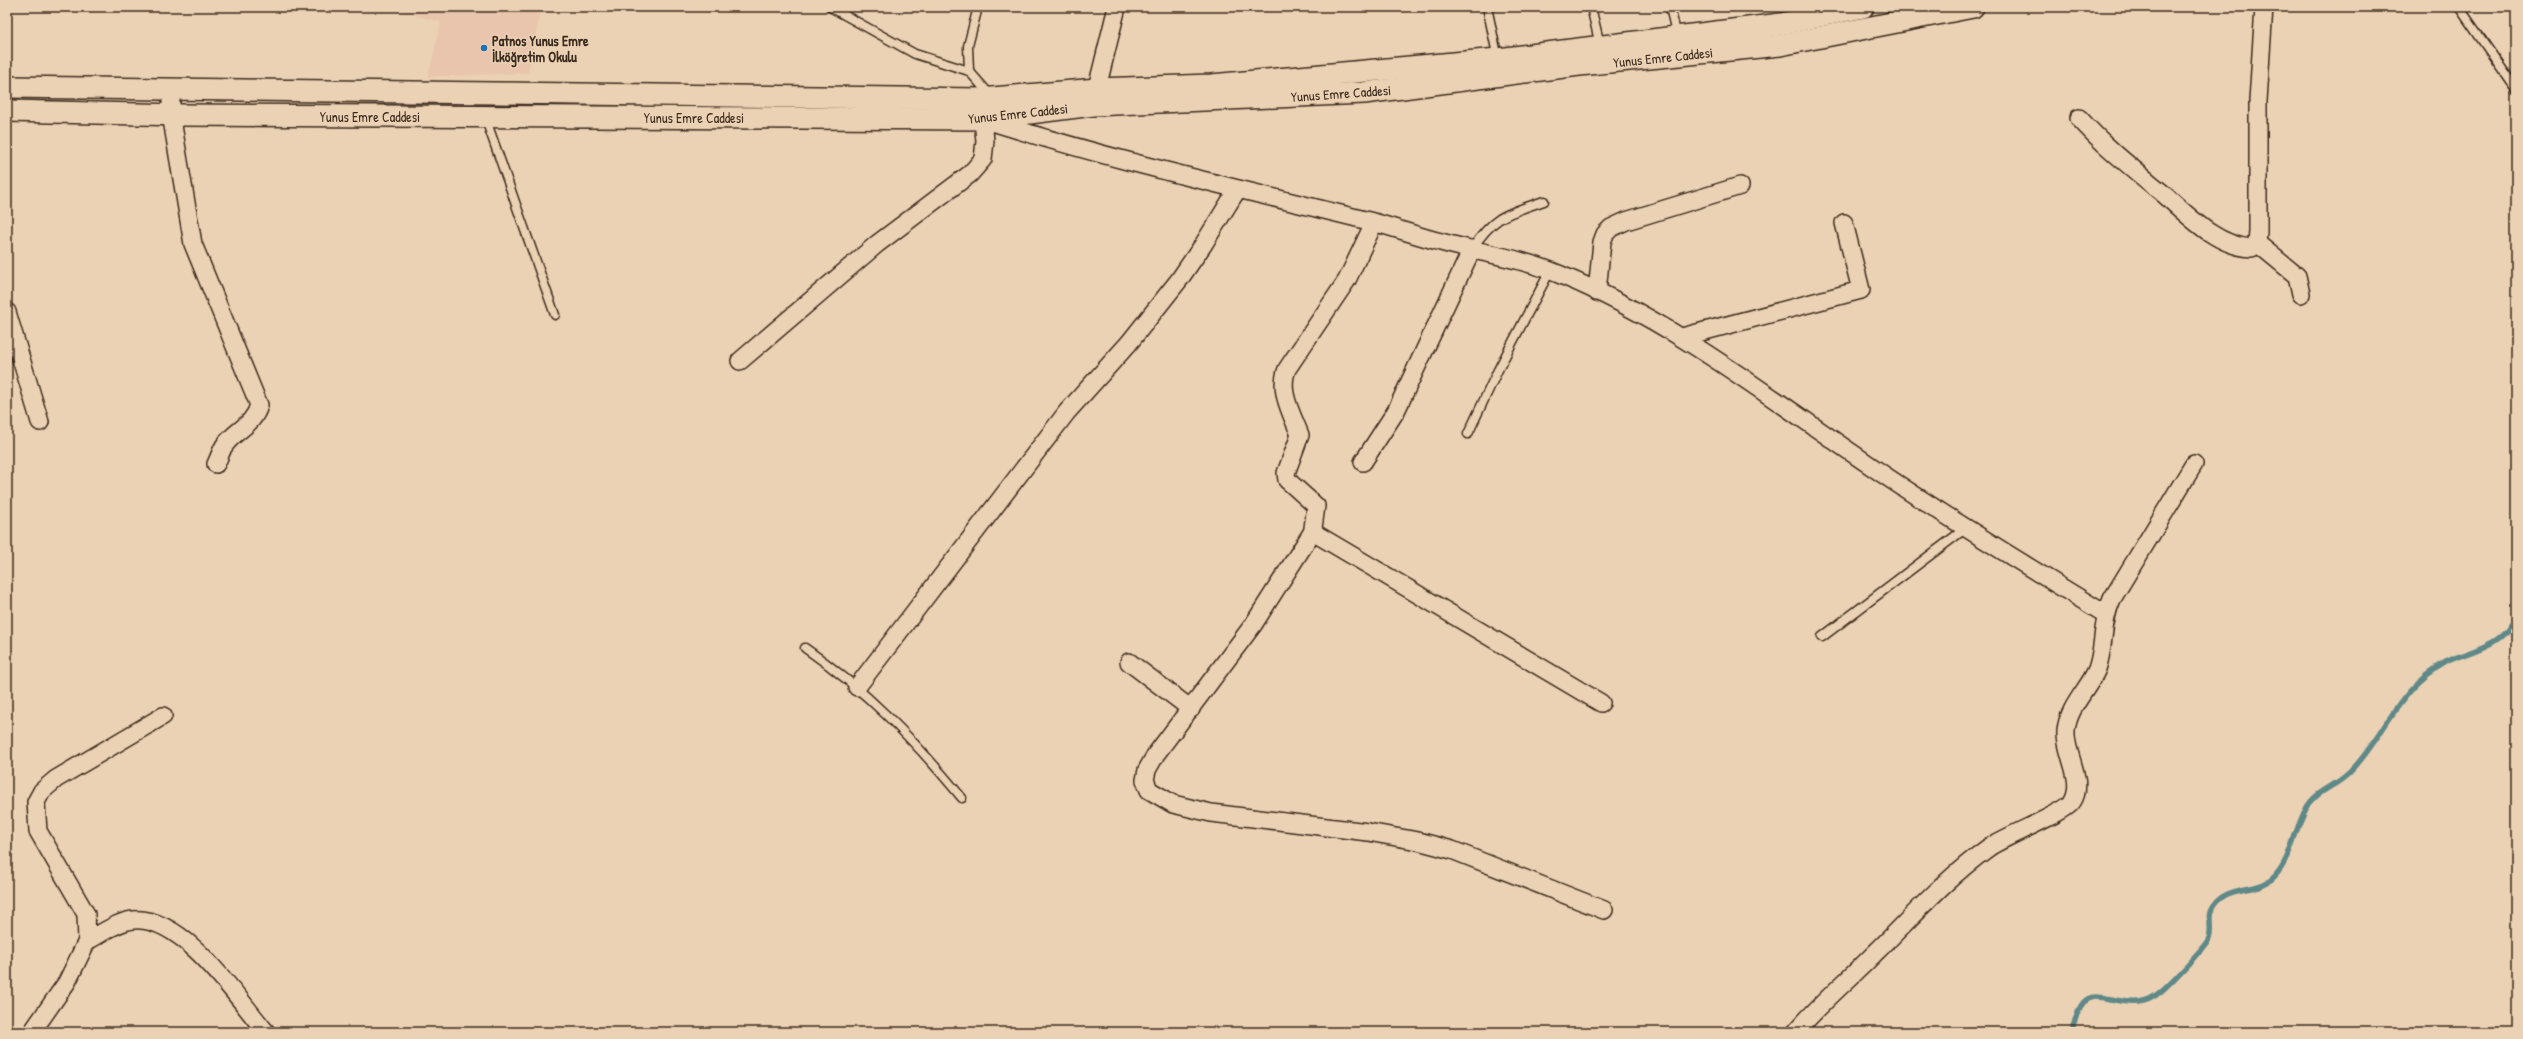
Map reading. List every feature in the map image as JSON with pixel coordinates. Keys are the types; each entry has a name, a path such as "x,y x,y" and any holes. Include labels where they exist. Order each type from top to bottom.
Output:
{"street":[{"path":"1095,97 1117,7"},
{"name":"Yunus Emre Caddesi","path":"7,111 171,114 983,119 1095,97 1498,59 1781,24 1863,7"},
{"name":"Yunus Emre Caddesi","path":"7,87 993,98 1364,93 1579,65 1780,45 1973,7"},
{"path":"2079,118 2102,144 2201,226 2242,248 2252,248 2257,243 2258,101 2264,7"},
{"path":"171,89 171,114 193,244 259,405 257,413 249,424 224,446 216,464"},
{"path":"740,361 877,244 970,174 983,159 985,141 983,119 1068,146 1237,190 1516,259 1550,271 1597,292 1682,338 1872,467 1966,528 2105,614"},
{"path":"1597,292 1602,242 1611,228 1626,221 1740,186"},
{"path":"858,687 1067,412 1129,343 1178,280 1203,246 1237,190"},
{"path":"1374,223 1347,280 1287,369 1283,378 1285,397 1300,435 1286,473 1287,480 1316,506 1313,531 1258,618 1156,754 1147,770 1145,780 1149,790 1160,798 1173,804 1211,813 1368,832 1418,840 1452,850 1604,910"},
{"path":"1682,338 1861,290 1844,223"},
{"path":"2257,243 2297,276 2301,294"},
{"path":"1363,462 1396,411 1472,249"},
{"path":"7,312 40,422"},
{"path":"1796,1032 1834,991 1869,959 1959,870 1989,847 2013,833 2066,808 2073,801 2076,788 2075,770 2068,750 2066,730 2071,713 2097,668 2105,614 2112,599 2194,464"},
{"path":"1313,531 1601,703"},
{"path":"1129,662 1191,709"},
{"path":"32,1032 67,982 87,941 86,914 38,831 36,802 42,791 56,779 163,716"},
{"path":"87,941 124,922 135,920 149,921 171,932 192,946 208,961 266,1032"}],"lane":[{"path":"830,7 915,54 969,71 993,98"},
{"path":"969,71 968,46 978,7"},
{"path":"1487,7 1498,59"},
{"path":"1591,7 1600,47"},
{"path":"1670,7 1677,37"},
{"path":"2459,7 2516,89"},
{"path":"485,116 555,316"},
{"path":"1472,249 1485,229 1504,215 1544,201"},
{"path":"1468,434 1498,370 1550,271"},
{"path":"1822,638 1966,528"},
{"path":"805,648 858,687 896,722 962,798"}],"shaded area":[{"name":"Patnos Yunus Emre İlköğretim Okulu","path":"387,7 541,7 528,73 428,77 441,22"}],"waterway":[{"path":"2074,1032 2073,1028 2075,1018 2083,1003 2089,998 2097,997 2127,1002 2138,1002 2149,999 2160,992 2187,965 2209,938 2210,913 2220,898 2236,891 2261,885 2268,882 2275,876 2281,869 2302,817 2310,803 2315,797 2350,772 2359,762 2404,698 2413,688 2424,677 2446,662 2495,641 2510,627 2515,613 2516,576"}],"place":[{"name":"Patnos Yunus Emre İlköğretim Okulu","path":"484,48"}]}
